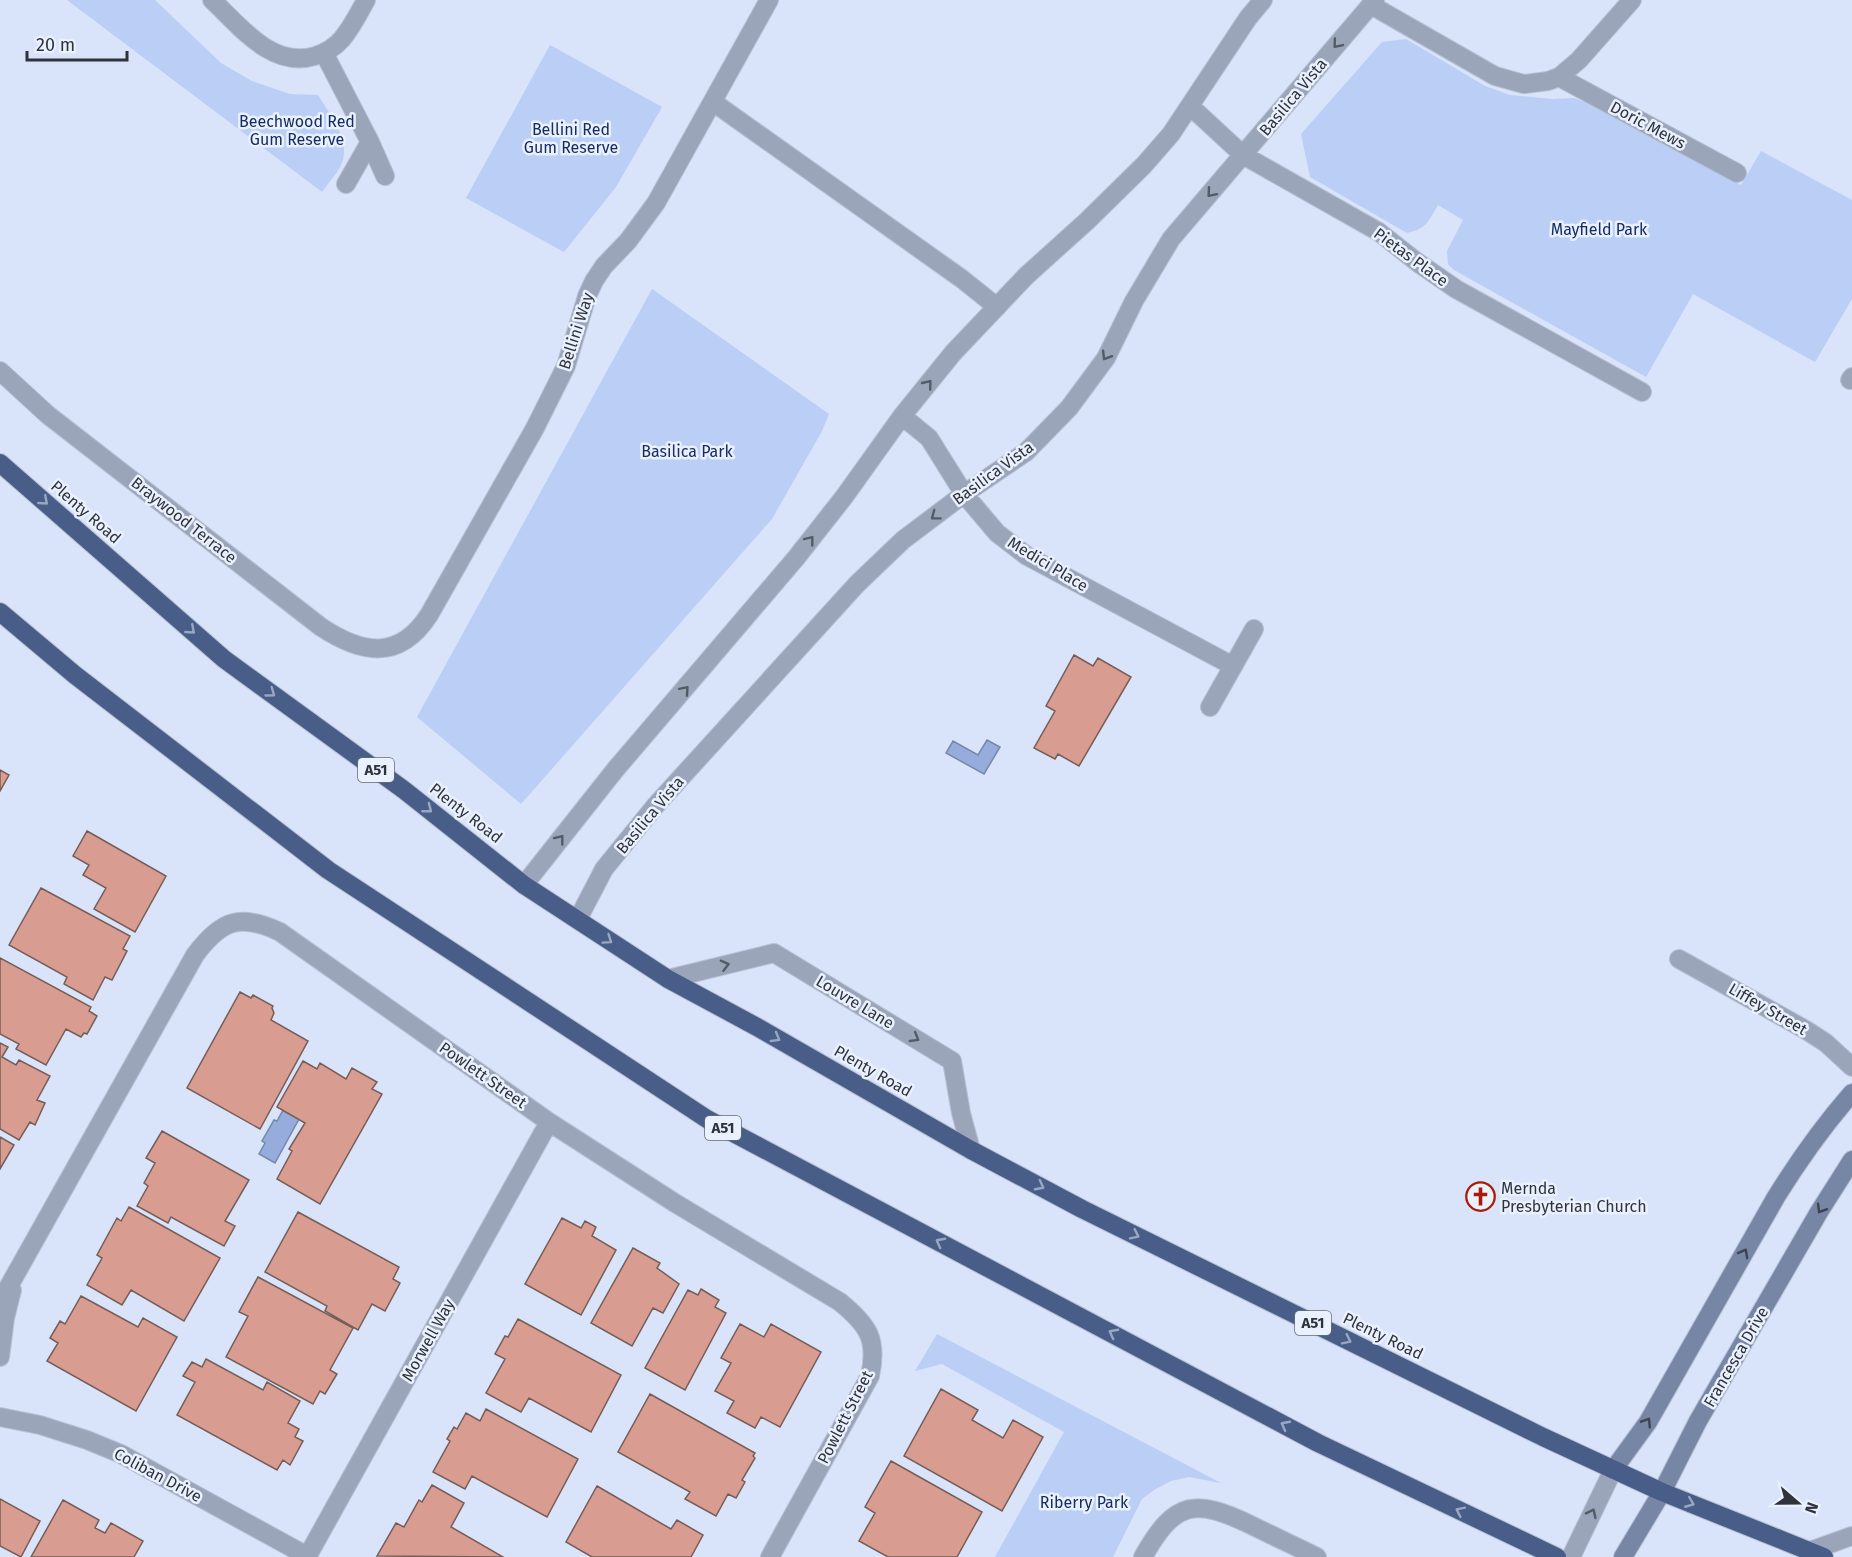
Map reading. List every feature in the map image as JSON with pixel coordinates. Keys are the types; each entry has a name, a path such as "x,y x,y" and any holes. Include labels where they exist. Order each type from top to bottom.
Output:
{"highway":[{"name":"Plenty Road","path":"0,463 224,658 404,790 524,885 668,979 1082,1209 1612,1470 1817,1554"},
{"name":"A51","path":"0,612 75,675 328,870 708,1119 1318,1443 1557,1557"}],"street":[{"path":"212,0 267,50 290,59 306,59 324,53 340,41 366,0"},
{"name":"Bellini Way","path":"378,650 407,640 420,629 429,615 535,428 566,366 587,296 594,281 604,266 643,222 674,173 769,0"},
{"path":"524,885 615,770 796,558 856,481 902,416 953,353 1026,276 1088,221 1144,165 1171,134 1248,18 1263,0"},
{"path":"1373,2 1495,76 1524,84 1560,77 1579,60 1632,0"},
{"name":"Basilica Vista","path":"578,919 604,869 656,805 857,584 903,540 964,494 1026,452 1069,408 1106,358 1134,301 1171,239 1373,2"},
{"path":"324,53 385,176"},
{"name":"Doric Mews","path":"1560,77 1737,173"},
{"path":"713,102 962,279 997,307"},
{"name":"Pietas Place","path":"1190,106 1243,155 1378,232 1456,290 1642,392"},
{"path":"346,184 370,142"},
{"name":"Braywood Terrace","path":"0,371 48,415 321,627 339,639 359,647 378,650"},
{"name":"Medici Place","path":"902,416 929,438 964,494 997,533 1028,556 1233,666"},
{"path":"1210,707 1254,628"},
{"name":"Powlett Street","path":"0,1302 195,955 216,930 235,922 251,921 280,932 549,1122 675,1203 840,1302 858,1317 869,1335 874,1352 870,1376 770,1557"},
{"name":"Louvre Lane","path":"668,979 774,953 952,1061 961,1113 971,1149"},
{"name":"Liffey Street","path":"1679,959 1806,1030 1826,1043 1852,1067"},
{"path":"1571,1557 1612,1470 1648,1422 1776,1197 1826,1123 1852,1093"},
{"name":"Morwell Way","path":"307,1556 549,1122"},
{"name":"Francesca Drive","path":"1623,1557 1662,1492 1698,1421 1819,1212 1852,1160"},
{"name":"Powlett Street","path":"0,1357 5,1318 15,1277"},
{"name":"Coliban Drive","path":"0,1417 40,1425 121,1454 307,1556"},
{"path":"1143,1557 1165,1524 1175,1515 1204,1507 1223,1512 1317,1557"},
{"path":"1817,1554 1852,1536"}],"green space":[{"name":"Beechwood Red Gum Reserve","path":"67,0 155,0 221,63 252,81 290,94 318,95 342,138 344,156 337,172 322,192"},
{"name":"Mayfield Park","path":"1406,39 1485,86 1510,95 1552,99 1574,98 1593,105 1741,185 1761,151 1852,200 1852,299 1815,362 1693,294 1646,377 1454,270 1448,264 1447,251 1463,220 1438,205 1423,226 1407,233 1310,177 1301,134 1382,42"},
{"name":"Bellini Red Gum Reserve","path":"550,45 662,107 616,187 564,252 466,198"},
{"name":"Basilica Park","path":"652,289 829,414 822,431 772,519 521,804 417,717"},
{"name":"Riberry Park","path":"937,1334 1221,1483 1189,1477 1171,1481 1154,1490 1142,1499 1113,1557 995,1557 1064,1432 942,1364 915,1371"}],"shaded area":[{"path":"987,740 1000,747 984,774 946,753 953,741 978,755"},
{"path":"283,1110 299,1119 275,1163 259,1154 265,1143 262,1141 274,1120 277,1121"}],"building":[{"path":"1074,655 1093,666 1098,658 1131,677 1079,766 1058,754 1055,759 1034,748 1055,711 1046,706"},
{"path":"0,770 9,775 0,791"},
{"path":"87,831 166,876 135,932 94,909 106,888 83,875 89,865 73,856"},
{"path":"41,888 130,936 123,949 127,951 112,980 105,977 93,1000 64,984 67,977 9,945"},
{"path":"0,958 91,1007 89,1011 97,1016 87,1034 84,1033 81,1037 66,1029 46,1065 16,1049 19,1044 0,1034"},
{"path":"240,992 251,998 253,995 273,1006 274,1013 271,1020 308,1041 260,1129 187,1088"},
{"path":"0,1043 8,1047 2,1057 16,1065 19,1060 50,1076 37,1100 45,1103 35,1125 30,1122 19,1140 0,1129"},
{"path":"303,1061 317,1069 320,1063 346,1079 352,1068 377,1082 372,1089 382,1094 320,1204 277,1179 292,1151 289,1149 305,1123 277,1107"},
{"path":"162,1131 249,1180 225,1221 235,1226 224,1246 171,1217 168,1223 137,1206 148,1186 144,1183 155,1163 146,1158"},
{"path":"0,1137 14,1145 0,1169"},
{"path":"129,1207 220,1258 184,1321 131,1290 122,1305 87,1285 102,1258 97,1255 117,1218 121,1221"},
{"path":"298,1212 399,1267 393,1279 400,1283 385,1311 372,1304 358,1330 325,1311 327,1306 265,1272"},
{"path":"562,1218 581,1228 585,1221 596,1227 592,1236 616,1250 581,1315 525,1284"},
{"path":"633,1248 660,1263 657,1268 679,1284 663,1313 653,1308 632,1346 591,1323"},
{"path":"258,1277 353,1328 330,1370 337,1374 325,1394 320,1391 313,1404 226,1357 248,1316 239,1312"},
{"path":"701,1289 719,1300 715,1307 726,1313 685,1390 645,1368 688,1290 698,1295"},
{"path":"81,1296 138,1327 143,1318 177,1337 136,1411 47,1361 58,1343 50,1338 60,1321 65,1324"},
{"path":"518,1319 621,1375 591,1432 529,1398 521,1412 486,1393 505,1359 495,1354"},
{"path":"740,1324 764,1337 771,1324 821,1352 780,1427 761,1417 755,1428 727,1413 734,1401 715,1391 731,1363 721,1358"},
{"path":"206,1359 263,1390 267,1382 300,1401 288,1423 299,1429 295,1437 303,1441 290,1465 283,1460 277,1470 177,1415 195,1382 183,1376 192,1362 202,1367"},
{"path":"941,1389 978,1410 972,1420 1003,1438 1013,1420 1043,1437 1002,1511 904,1456"},
{"path":"650,1394 755,1453 753,1456 755,1458 742,1480 745,1482 736,1498 728,1494 716,1516 685,1499 690,1492 618,1452"},
{"path":"486,1409 578,1459 547,1517 472,1476 465,1489 433,1472 450,1441 447,1439 454,1427 457,1429 466,1413 480,1421"},
{"path":"891,1461 982,1512 957,1557 888,1557 859,1541 875,1513 865,1507"},
{"path":"432,1485 464,1503 451,1527 503,1557 377,1556 396,1523 404,1527 419,1500 422,1502"},
{"path":"597,1486 671,1529 677,1520 703,1535 691,1557 592,1557 566,1542"},
{"path":"0,1499 40,1521 21,1557 0,1546"},
{"path":"63,1500 99,1520 95,1528 105,1533 111,1523 143,1541 134,1557 31,1557"}],"place":[{"name":"Mernda Presbyterian Church","path":"1480,1197"}]}
